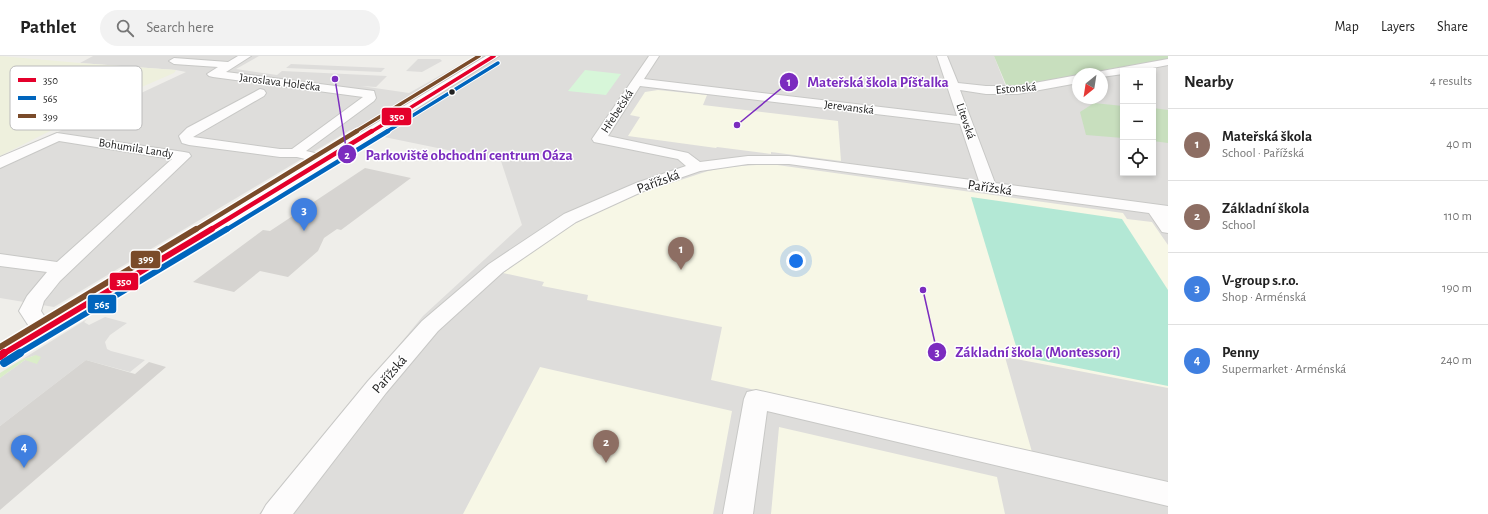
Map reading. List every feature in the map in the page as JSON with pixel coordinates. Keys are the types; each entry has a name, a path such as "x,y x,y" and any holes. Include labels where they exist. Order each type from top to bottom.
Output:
{"street":[{"path":"174,61 230,65 246,56"},
{"path":"0,356 326,160 494,56"},
{"name":"Hřebečská","path":"654,56 599,139 684,156 697,167"},
{"name":"Litevská","path":"942,56 989,187"},
{"path":"1108,73 1168,62"},
{"name":"Jaroslava Holečka","path":"230,65 213,74 370,94 370,98 298,150 297,153"},
{"name":"Estonská","path":"954,86 986,90 1018,90 1072,80"},
{"name":"Jerevanská","path":"636,82 966,121"},
{"name":"Jaroslava Holečka","path":"260,93 192,131 186,136 187,140 280,153 297,153 326,160"},
{"name":"Bohumila Landy","path":"0,163 57,136 184,156 61,268 31,304 30,311 43,331"},
{"name":"Pařížská","path":"276,514 378,387 430,326 496,268 570,218 642,186 697,167 748,160 789,160 1161,210"},
{"path":"1161,210 1168,228"},
{"path":"0,260 61,268"},
{"path":"738,514 756,399 1168,494"}],"shaded area":[{"path":"0,56 121,66 10,66 10,130 52,130 0,156"},
{"path":"93,56 259,56 236,69 277,75 282,71 387,76 376,87 361,86 409,93 475,56 994,56 1006,87 1072,78 1072,104 1108,104 1108,71 1120,69 1120,176 1156,176 1156,68 1126,68 1168,60 1168,514 259,514 423,316 522,225 501,161 350,130 54,307 0,298 0,159 62,130 142,130 142,93 186,72 142,68 142,66 80,63"},
{"path":"418,59 440,59 442,61 422,72 406,71"},
{"path":"291,64 385,68 381,72 286,68"},
{"path":"142,68 176,70 174,73 142,87"},
{"path":"658,90 707,95 703,105 838,121 841,161 771,152 771,154 716,148 628,136 640,117 630,115 645,92"},
{"path":"770,164 1123,213 1127,219 1152,222 1168,245 1168,388 1005,357 1032,452 711,380 722,327 587,300 588,295 542,286 544,282 503,273 553,237 578,222 608,206 632,196 708,171 727,167"},
{"path":"105,317 127,323 110,335 105,342 107,349 145,360 130,372 86,360 0,426 0,378 25,360 36,355 21,360 87,319 84,322 89,325"},
{"path":"540,367 732,411 713,514 463,514"},
{"path":"779,427 997,477 1005,514 771,514"}],"green space":[{"path":"994,56 1168,56 1168,60 1108,71 1108,68 1072,68 1072,78 1017,89 1007,87"},
{"path":"585,70 621,74 606,95 568,91"},
{"path":"1092,104 1120,106 1120,138 1086,135 1080,112"},
{"path":"1156,108 1168,110 1168,143 1156,141"},
{"path":"971,197 1122,219 1168,290 1168,386 1019,356"},
{"path":"36,355 41,357 37,364 25,360 0,378 0,373 21,360"}],"building":[{"path":"365,168 411,178 341,230 337,229 324,238 318,251 288,277 260,271 234,292 193,282 263,230 270,231"},
{"path":"86,360 135,374 149,362 166,367 0,510 0,426"}],"transit line":[{"name":"399","path":"0,347 322,153 479,56"},
{"name":"350","path":"0,356 326,160 494,56"},
{"name":"565","path":"4,363 330,167 498,63"}],"place":[{"name":"Parkoviště obchodní centrum Oáza","path":"335,79"},
{"name":"Mateřská škola Píšťalka","path":"737,125"},
{"name":"V-group s.r.o.","path":"304,231"},
{"name":"Mateřská škola","path":"681,270"},
{"name":"Základní škola (Montessori)","path":"923,290"},
{"name":"Základní škola","path":"606,463"},
{"name":"Penny","path":"24,468"}]}
